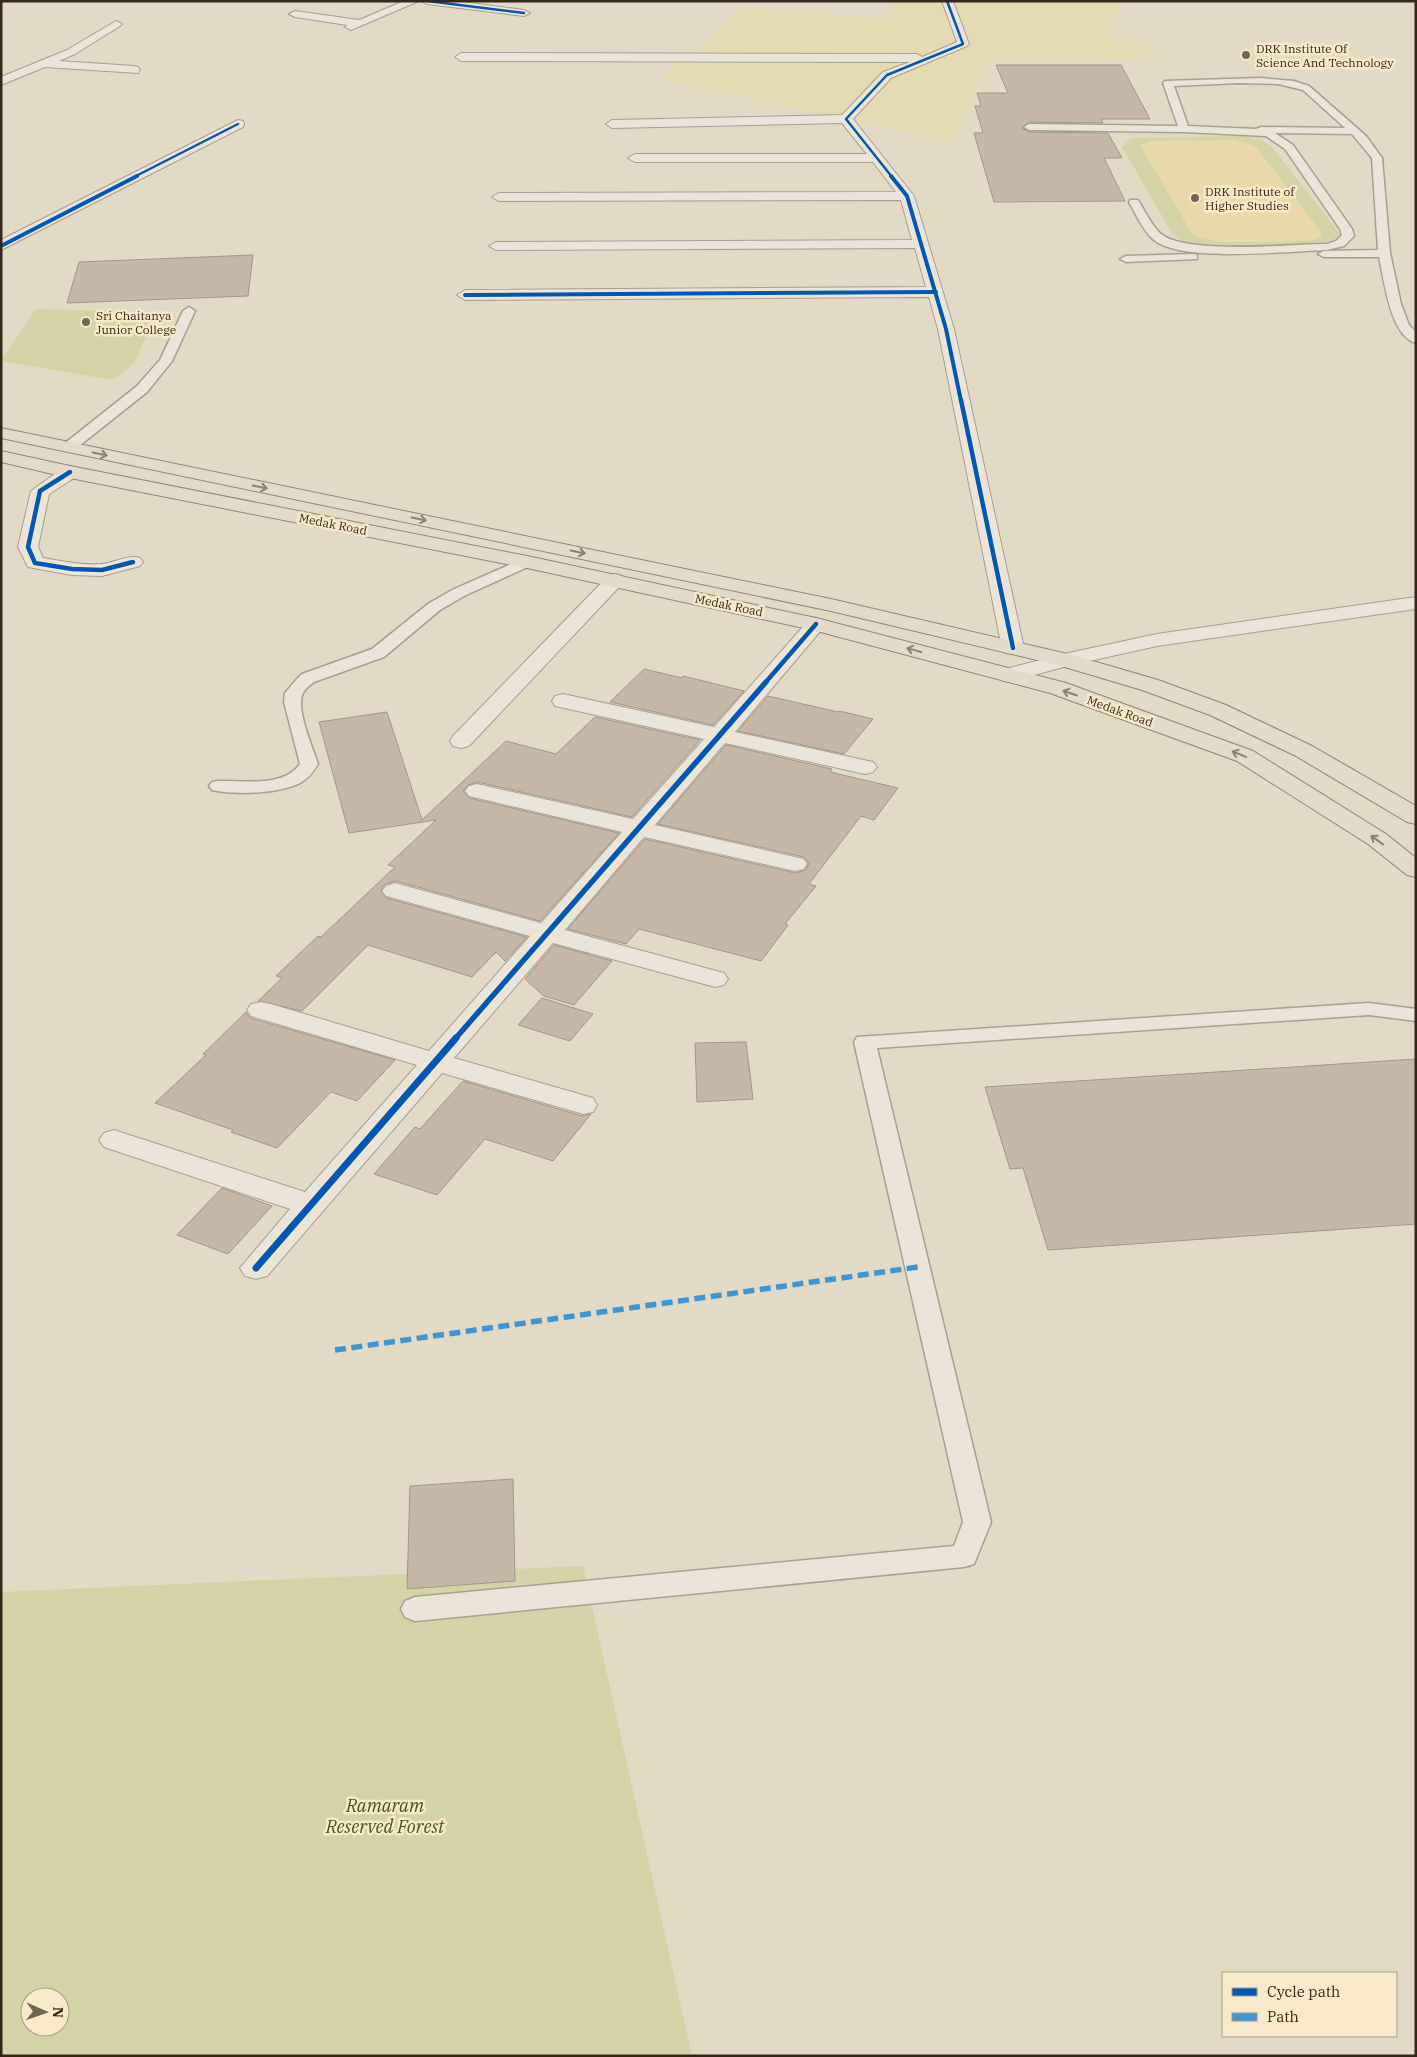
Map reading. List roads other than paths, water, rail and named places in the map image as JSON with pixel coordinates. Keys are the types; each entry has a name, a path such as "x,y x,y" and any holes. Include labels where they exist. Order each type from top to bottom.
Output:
{"main road":[{"name":"Medak Road","path":"1,433 831,605 1064,660 1150,685 1218,710 1304,751 1416,817"},
{"name":"Medak Road","path":"1,456 70,472 615,580 816,624 1058,688 1245,756 1377,839 1416,870"}],"street":[{"path":"295,14 355,25 414,1"},
{"path":"427,1 524,13"},
{"path":"612,124 846,119 888,75 962,44 947,1"},
{"path":"1,81 72,52 116,24"},
{"path":"461,57 928,58"},
{"path":"42,64 134,70"},
{"path":"846,119 907,196 948,338 1013,648"},
{"path":"1,246 238,124"},
{"path":"635,158 877,158"},
{"path":"499,197 907,196"},
{"path":"496,246 922,244"},
{"path":"464,295 936,292"},
{"path":"70,472 40,490 28,546 35,563 72,569 102,570 133,562"},
{"path":"461,741 615,580"},
{"path":"1009,675 1064,660 1157,640 1416,603"},
{"path":"256,1268 816,624"},
{"path":"563,701 865,768"},
{"path":"477,791 795,864"},
{"path":"395,891 715,979"},
{"path":"261,1010 583,1105"},
{"path":"114,1140 311,1204"}],"lane":[{"path":"1188,130 1184,129 1168,83 1264,81 1299,84 1306,88 1362,138 1376,158 1384,253 1395,304 1403,326 1416,339"},
{"path":"1029,127 1354,131"},
{"path":"1134,202 1155,237 1168,243 1198,250 1327,247 1340,244 1348,236 1346,229 1289,147 1268,133 1244,130"},
{"path":"1126,259 1384,253"},
{"path":"69,447 142,389 166,361 189,311"},
{"path":"218,786 273,785 292,781 305,774 310,764 294,708 293,696 299,686 308,678 378,653 412,628 434,607 458,593 527,562"},
{"path":"415,1609 964,1556 977,1522 865,1042 1369,1010 1416,1015"}],"place":[{"name":"DRK Institute Of Science And Technology","path":"1246,55"},
{"name":"DRK Institute of Higher Studies","path":"1195,198"},
{"name":"Sri Chaitanya Junior College","path":"86,322"}],"park label":[{"name":"Ramaram Reserved Forest","path":"385,1815"}]}
